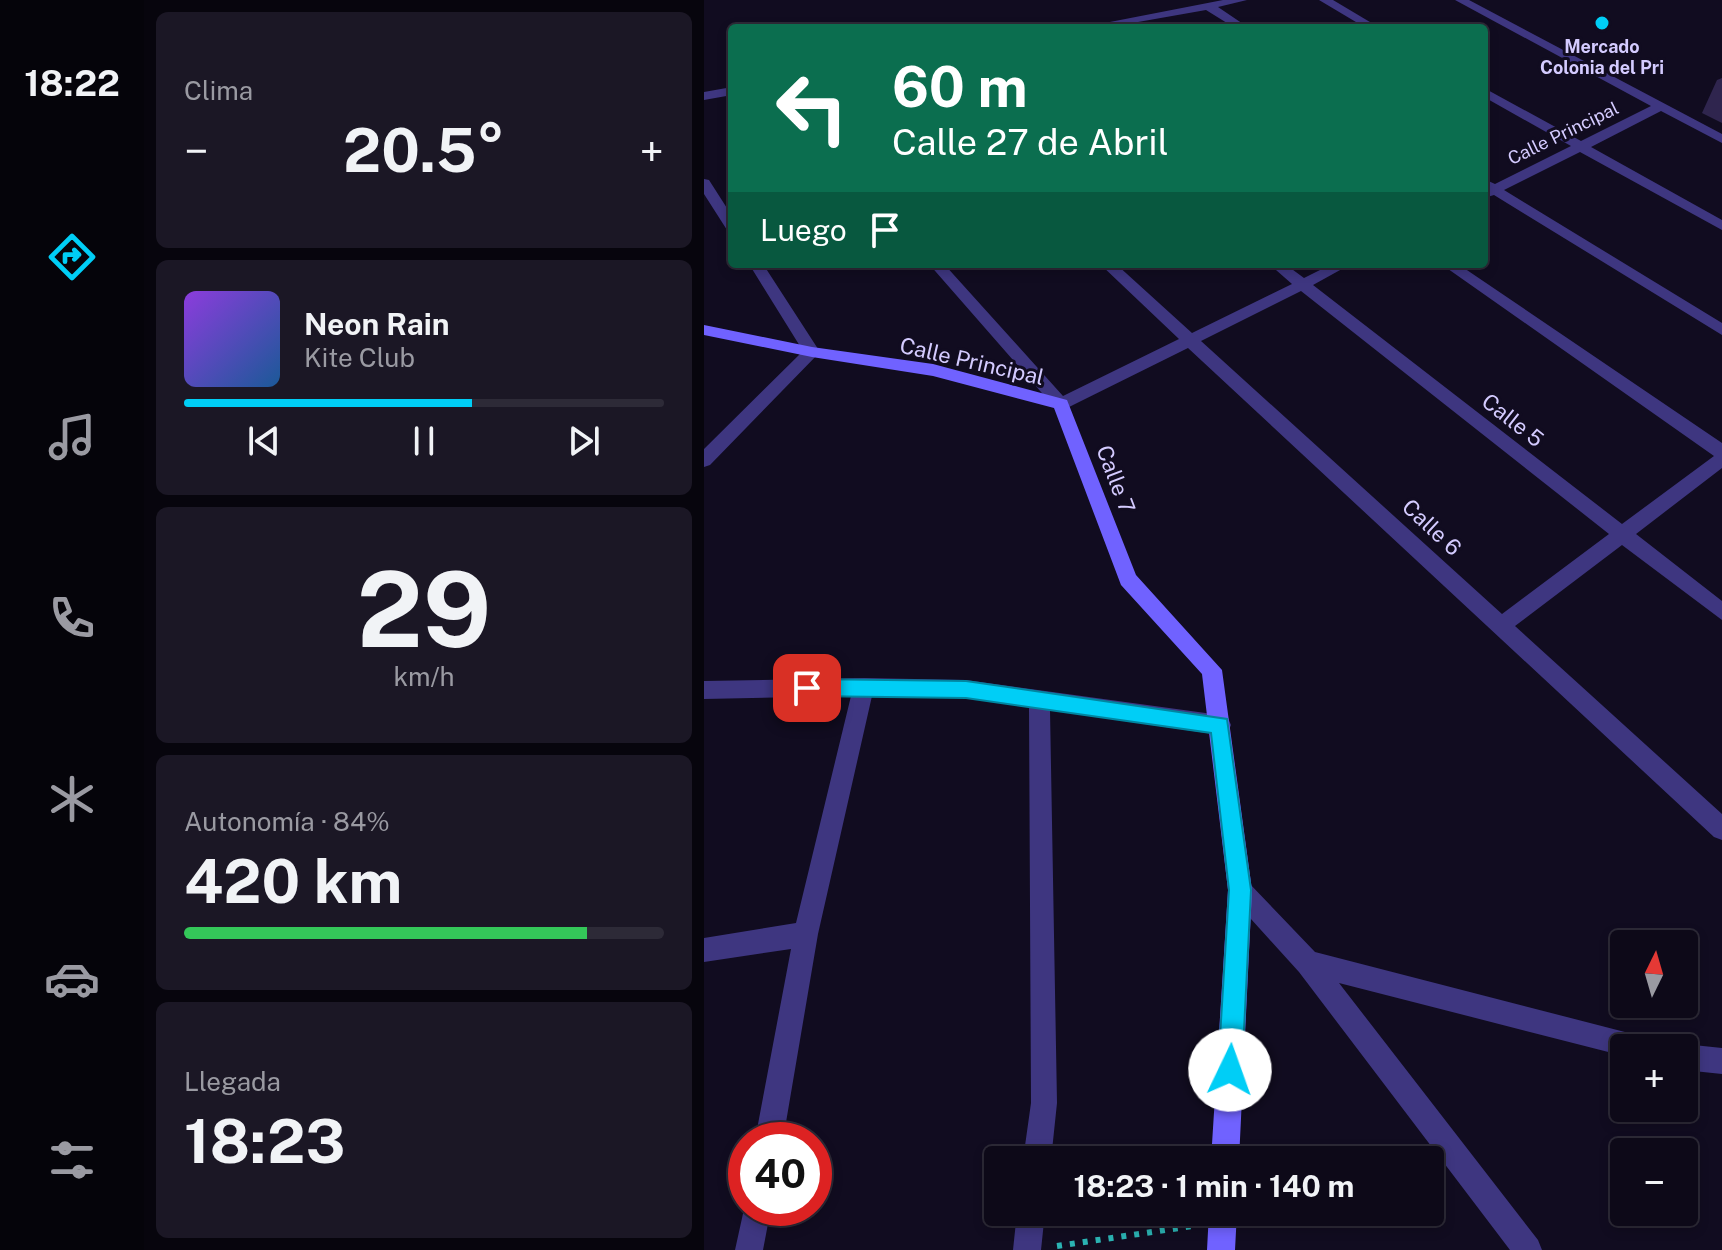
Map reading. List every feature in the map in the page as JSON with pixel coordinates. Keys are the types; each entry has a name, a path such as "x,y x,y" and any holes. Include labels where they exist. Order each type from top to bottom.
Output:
{"street":[{"path":"1116,24 1241,0"},
{"path":"1325,0 1367,24"},
{"path":"1461,0 1722,139"},
{"path":"1208,6 1237,24"},
{"path":"704,96 728,92"},
{"path":"1488,94 1722,226"},
{"name":"Calle Principal","path":"1488,189 1660,107"},
{"path":"704,183 728,221"},
{"path":"1488,189 1722,330"},
{"path":"704,460 812,352 759,268"},
{"name":"Calle 7","path":"940,268 1061,404 1128,579 1212,670 1240,890 1226,1146"},
{"name":"Calle 6","path":"1112,268 1722,829"},
{"name":"Calle 5","path":"1281,268 1722,612"},
{"name":"Calle Principal","path":"704,330 812,352 933,370 1061,404 1336,268"},
{"path":"1454,268 1722,452"},
{"path":"1502,625 1722,459"},
{"path":"772,1122 806,934 864,687"},
{"path":"704,690 966,689 1220,725"},
{"path":"1039,697 1044,1103 1039,1146"},
{"path":"1240,890 1308,963 1528,1250"},
{"path":"704,950 806,934"},
{"path":"1308,963 1610,1040"},
{"path":"1698,1058 1722,1061"},
{"path":"749,1250 754,1226"},
{"path":"1034,1226 1038,1249"}],"path":[{"path":"1038,1249 1222,1228"}],"place":[{"name":"Mercado Colonia del Pri","path":"1602,23"}],"route":[{"path":"807,688 966,689 1220,725 1240,890 1230,1070"}]}
